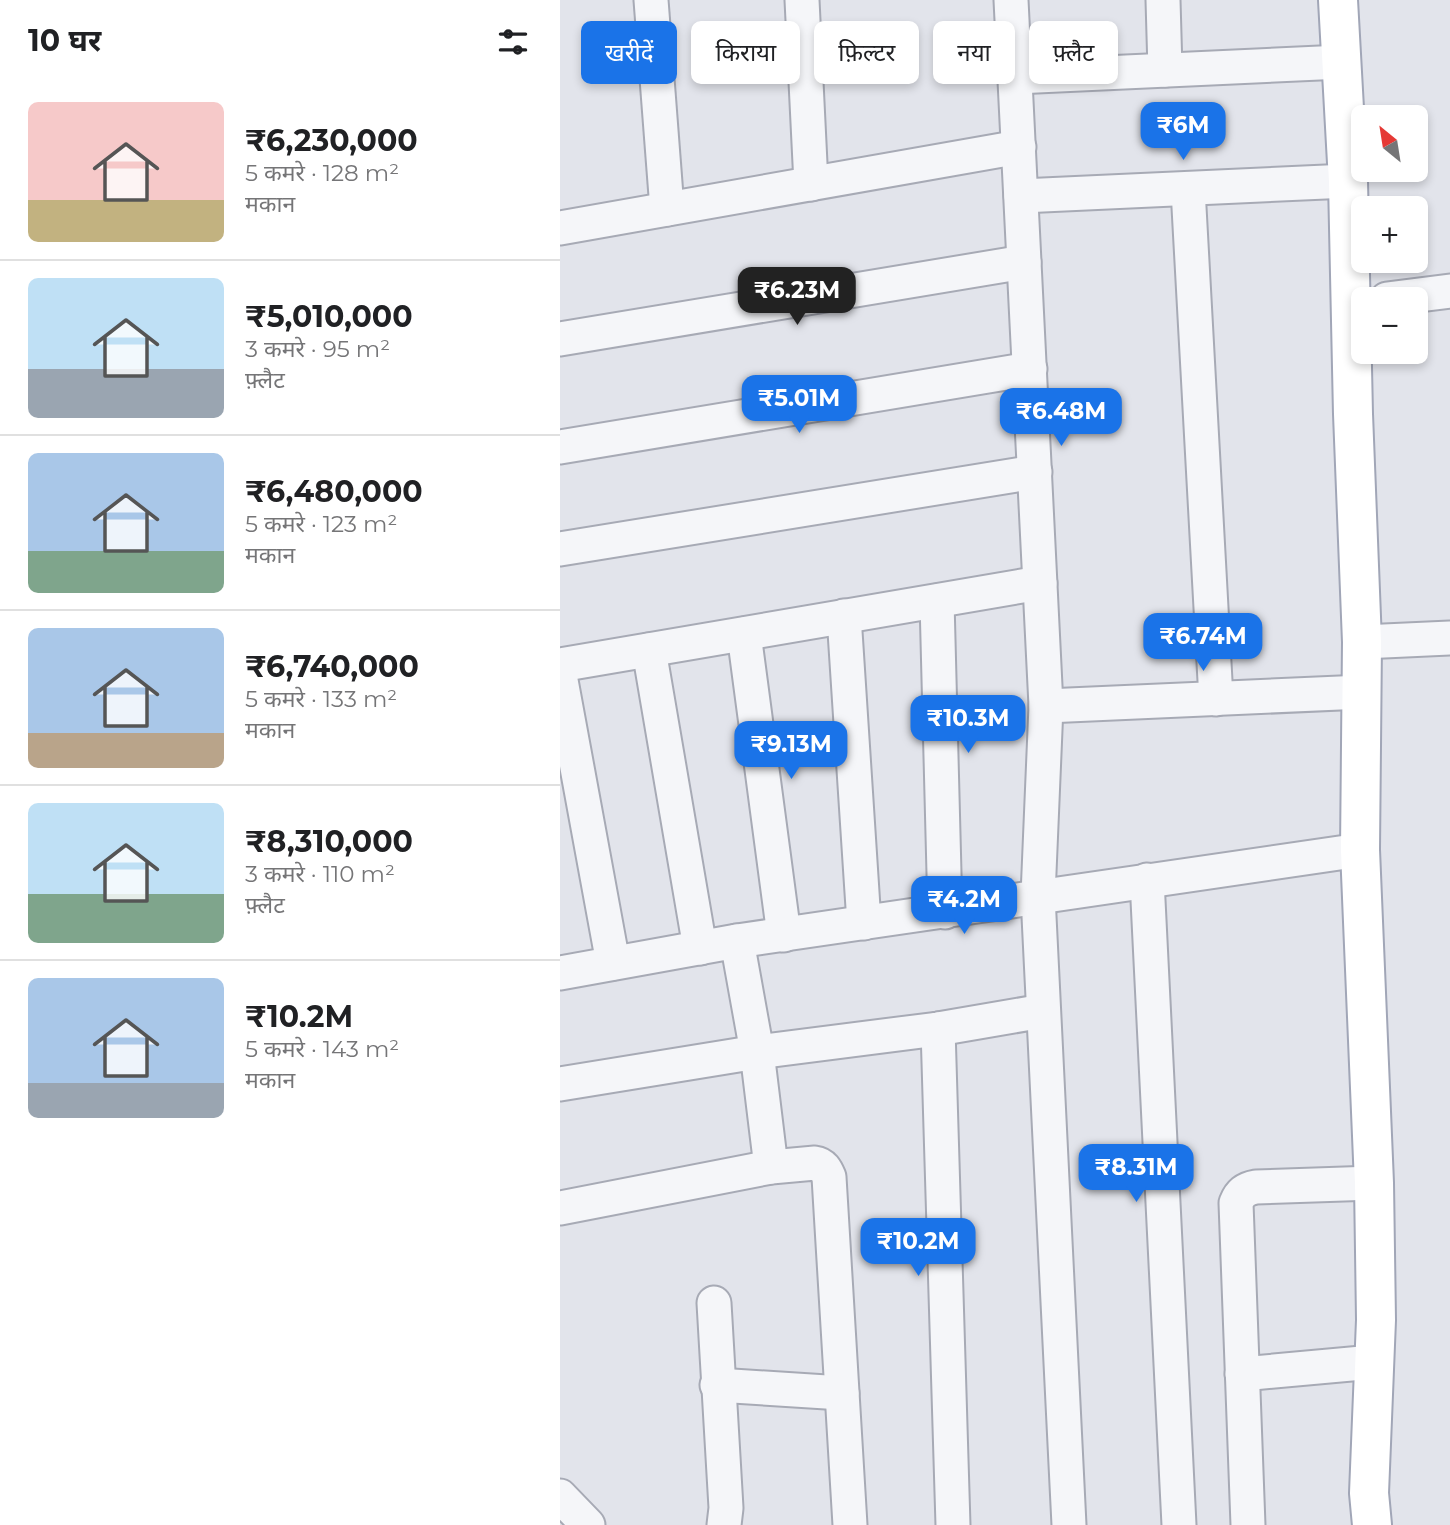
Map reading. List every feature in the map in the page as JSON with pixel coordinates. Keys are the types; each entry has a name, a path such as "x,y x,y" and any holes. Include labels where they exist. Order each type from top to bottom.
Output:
{"main road":[{"path":"1338,0 1348,181 1365,287"},
{"path":"1359,364 1353,414 1363,692 1360,850 1374,1183 1376,1320 1369,1493 1372,1525"}],"street":[{"path":"651,0 667,209"},
{"path":"802,0 811,184"},
{"path":"1011,0 1046,706 1038,896 1069,1525"},
{"path":"1163,0 1166,70"},
{"path":"1016,77 1342,62"},
{"path":"560,228 1019,147"},
{"path":"1021,196 1348,181"},
{"path":"1188,189 1216,699"},
{"path":"560,339 1024,262"},
{"path":"1428,294 1450,291"},
{"path":"560,447 1030,369"},
{"path":"560,549 1035,472"},
{"path":"560,665 1040,583"},
{"path":"937,601 945,912"},
{"path":"844,616 864,923"},
{"path":"744,634 784,935"},
{"path":"1362,642 1450,638"},
{"path":"649,650 700,948"},
{"path":"560,675 613,963"},
{"path":"1046,706 1363,692"},
{"path":"560,973 737,941 1360,850"},
{"path":"1147,880 1179,1525"},
{"path":"737,941 757,1052 771,1167"},
{"path":"560,1084 757,1052 938,1029 1043,1011"},
{"path":"938,1029 953,1525"},
{"path":"560,1208 771,1167 820,1164 829,1177 850,1525"},
{"path":"1248,1525 1236,1203 1240,1194 1248,1188 1374,1183"},
{"path":"714,1303 726,1508 724,1525"},
{"path":"1242,1374 1373,1362"},
{"path":"717,1385 842,1393"},
{"path":"560,1496 588,1525"}]}
